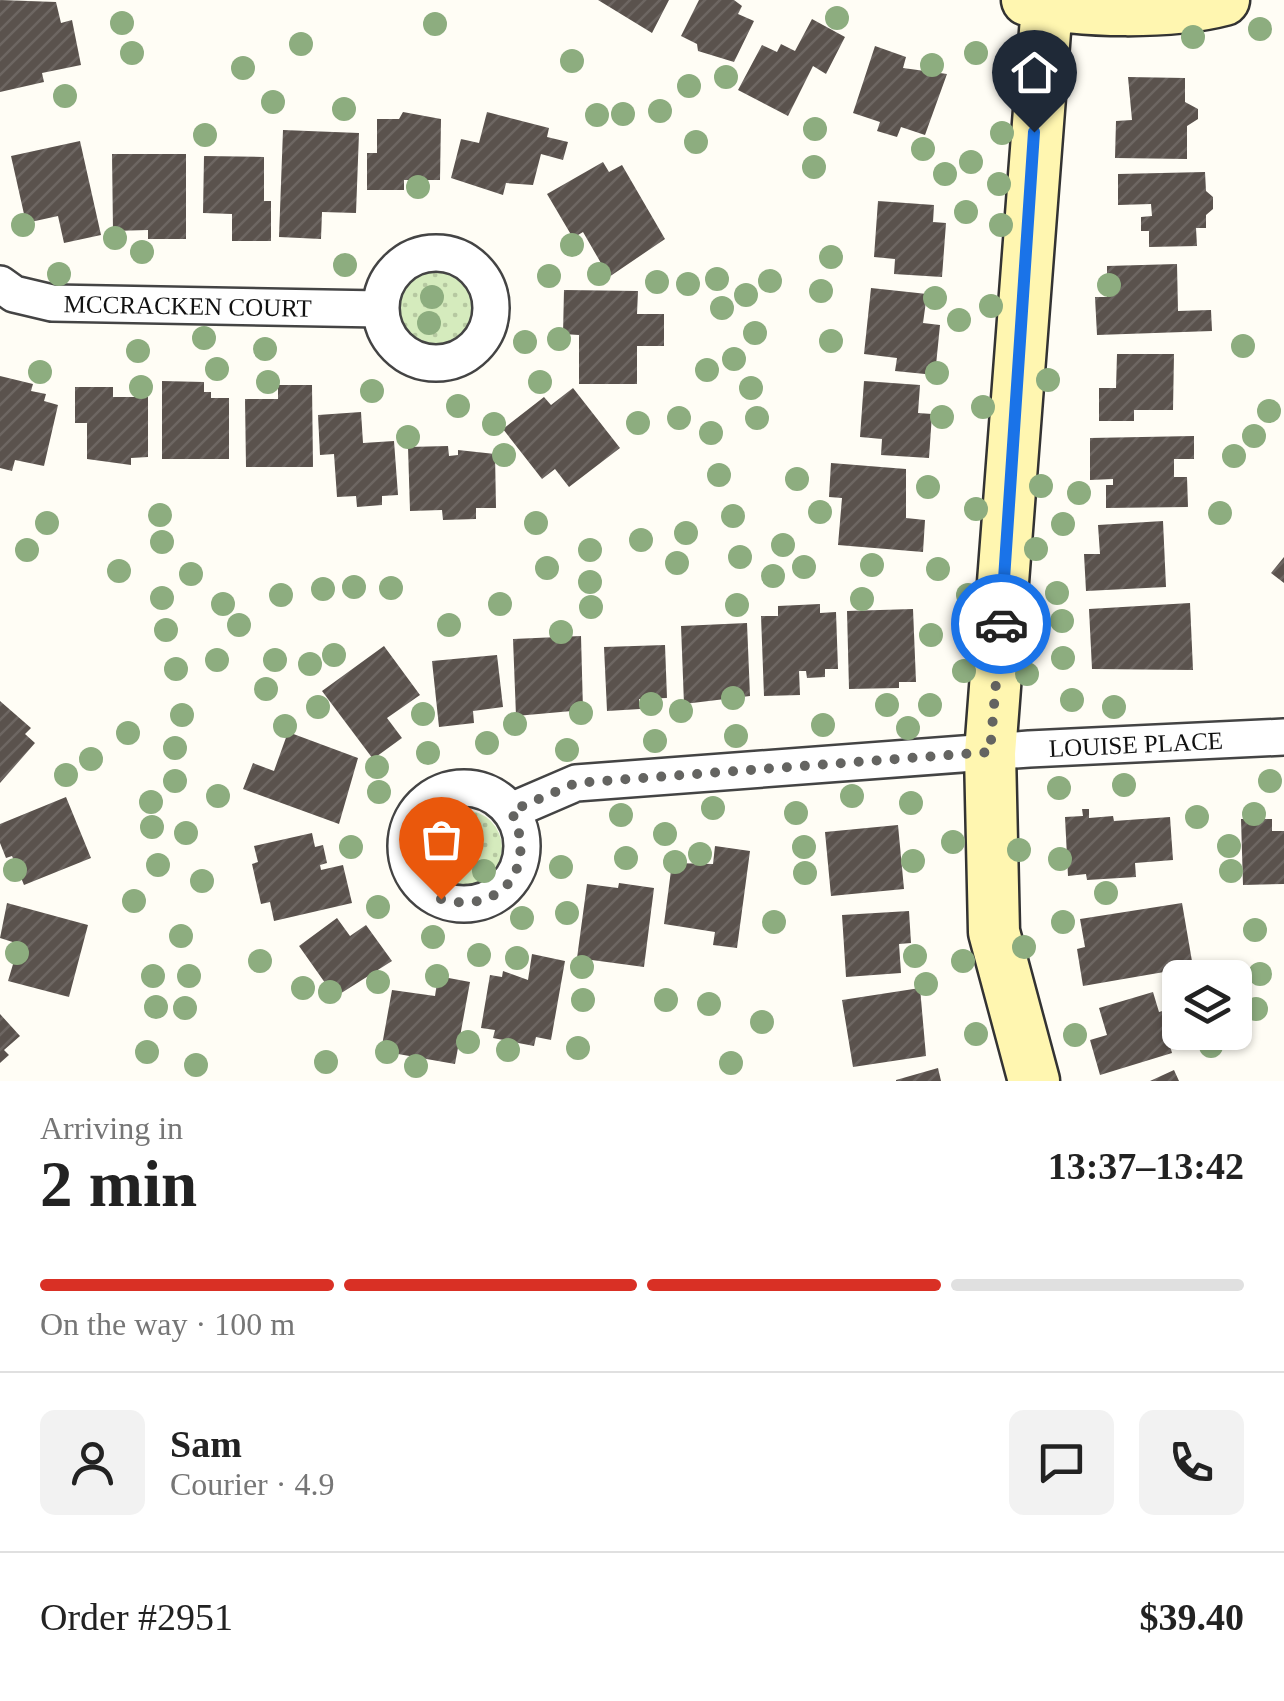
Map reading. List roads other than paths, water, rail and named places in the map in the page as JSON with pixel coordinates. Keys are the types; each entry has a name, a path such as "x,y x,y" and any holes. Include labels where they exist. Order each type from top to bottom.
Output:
{"street":[{"path":"1034,1081 994,932 990,752 1037,2 1201,6 1224,0"},
{"name":"MCCRACKEN COURT","path":"0,284 14,294 52,304 380,309"},
{"name":"LOUISE PLACE","path":"511,811 576,783 990,752 1284,737"}]}
